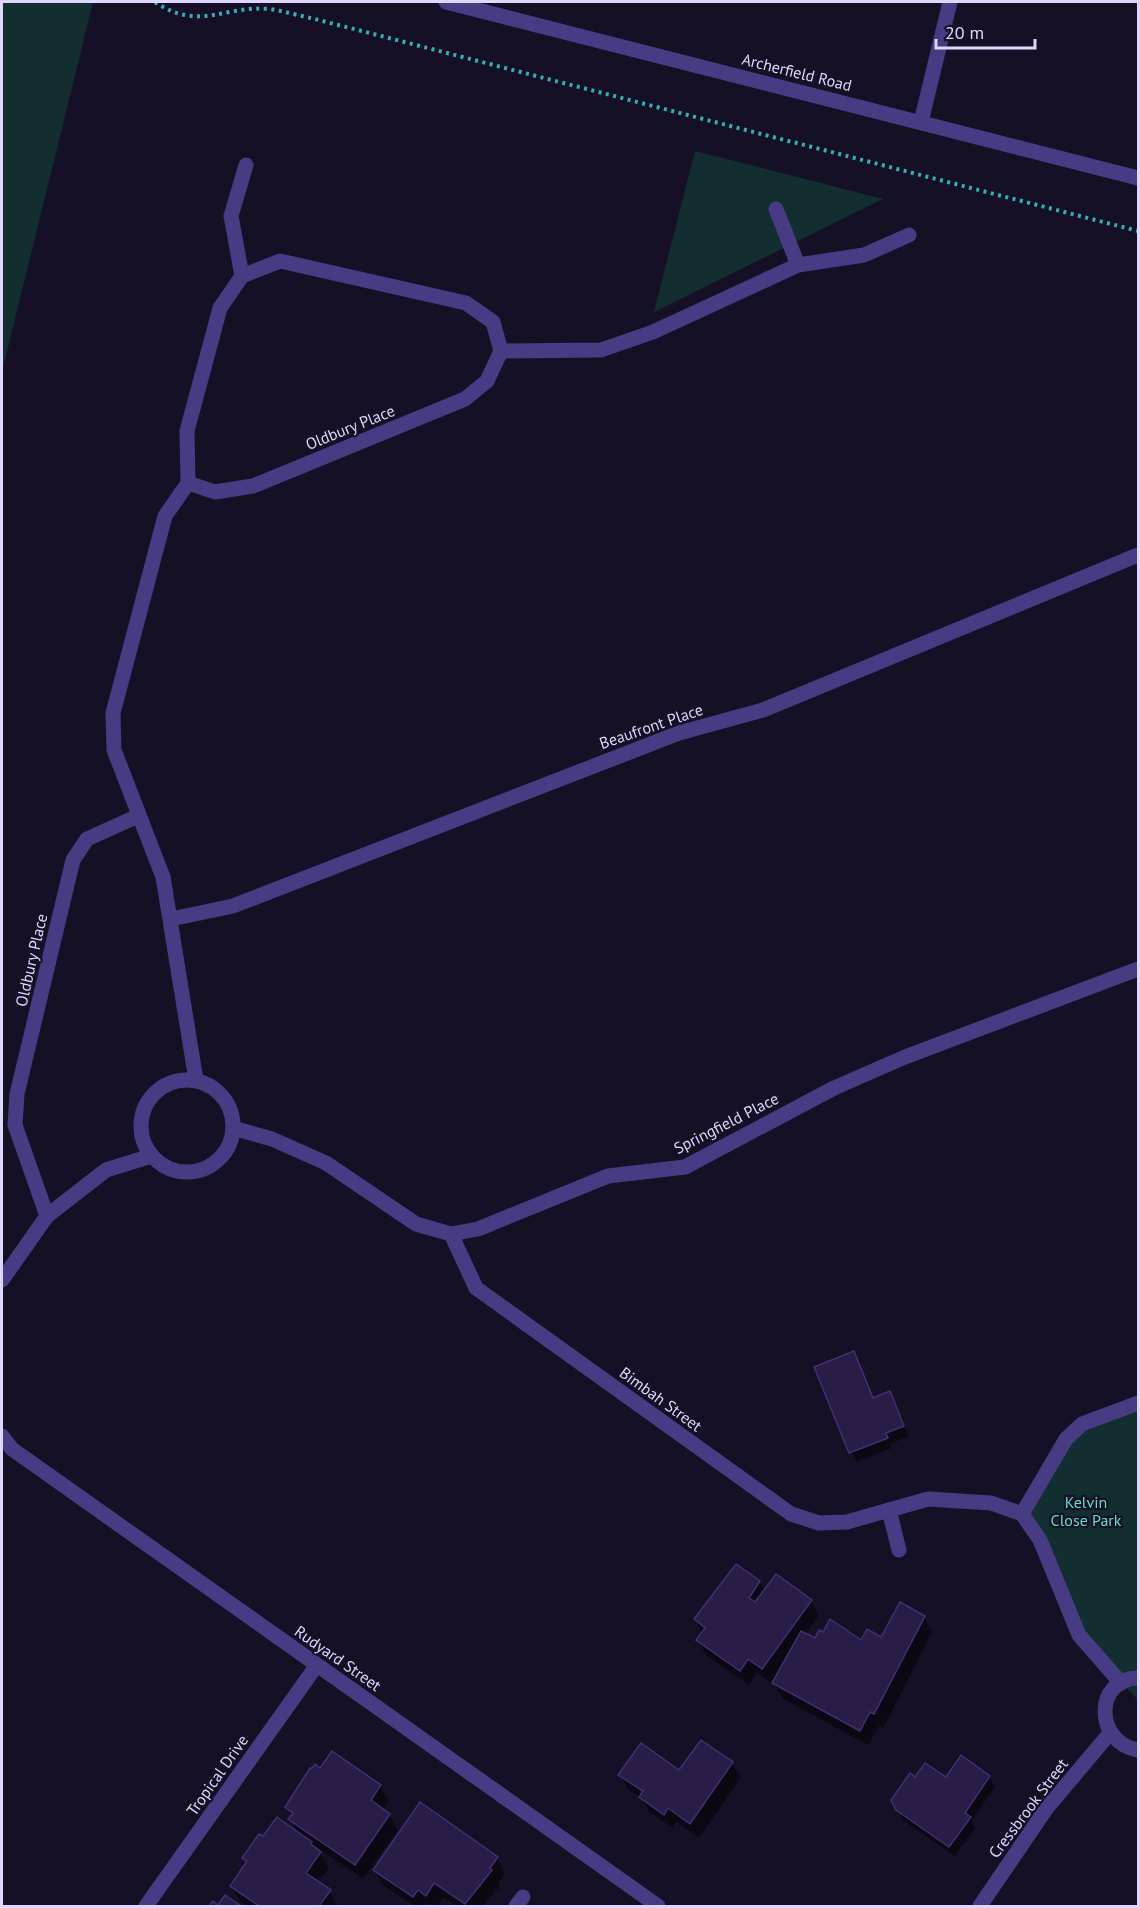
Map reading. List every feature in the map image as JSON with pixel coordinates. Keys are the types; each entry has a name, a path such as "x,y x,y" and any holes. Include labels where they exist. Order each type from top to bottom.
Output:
{"street":[{"name":"Archerfield Road","path":"446,2 1138,178"},
{"path":"921,122 950,2"},
{"path":"242,276 231,216 246,165"},
{"path":"776,209 798,265"},
{"path":"195,1080 171,919 162,877 114,750 113,714 165,516 188,483 187,431 220,308 242,276 280,261 466,303 492,322 501,351 601,350 653,332 798,265 864,255 909,235"},
{"name":"Oldbury Place","path":"188,483 215,492 253,486 465,399 487,381 501,351"},
{"name":"Beaufront Place","path":"171,919 232,906 679,733 763,710 1138,555"},
{"name":"Oldbury Place","path":"47,1216 15,1125 17,1094 73,860 87,839 138,816"},
{"name":"Springfield Place","path":"233,1128 272,1139 326,1163 416,1224 451,1234 478,1229 608,1176 685,1167 834,1088 905,1057 1138,969"},
{"path":"177,1080 195,1080 211,1086 223,1097 231,1112 233,1128 228,1146 217,1161 202,1170 184,1172 166,1168 151,1156 142,1140 141,1121 146,1102 159,1088 177,1080"},
{"path":"2,1280 47,1216 106,1170 151,1156"},
{"name":"Bimbah Street","path":"451,1234 476,1288 791,1514 819,1523 847,1522 928,1499 991,1503 1022,1514"},
{"path":"1120,1683 1079,1635 1040,1539 1022,1514 1066,1439 1082,1424 1138,1403"},
{"name":"Rudyard Street","path":"2,1436 12,1449 658,1906"},
{"path":"890,1510 899,1550"},
{"name":"Tropical Drive","path":"146,1906 317,1665"},
{"path":"1138,1678 1120,1683 1112,1692 1105,1704 1104,1717 1110,1733 1118,1742 1138,1750"},
{"name":"Cressbrook Street","path":"980,1906 1046,1809 1110,1733"}],"path":[{"path":"155,2 167,10 200,18 236,11 268,9 315,19 1138,231"}],"green space":[{"path":"2,2 93,2 2,372"},
{"path":"695,151 883,199 654,312"},
{"name":"Kelvin Close Park","path":"1138,1403 1138,1700 1079,1635 1022,1514 1066,1439"}],"building":[{"path":"854,1351 873,1398 890,1391 904,1426 886,1433 888,1438 849,1453 814,1367"},
{"path":"736,1564 760,1581 749,1598 755,1602 776,1574 812,1600 762,1669 748,1659 740,1671 696,1640 705,1628 694,1619"},
{"path":"900,1602 925,1616 874,1714 870,1712 860,1731 772,1683 801,1631 815,1638 819,1630 823,1632 830,1619 861,1640 867,1629 881,1637"},
{"path":"701,1740 733,1762 690,1824 668,1808 664,1815 639,1797 643,1791 618,1775 641,1743 679,1770"},
{"path":"332,1751 381,1785 371,1800 390,1814 355,1865 288,1819 293,1813 285,1807 310,1768 315,1764 320,1768"},
{"path":"961,1755 990,1776 965,1813 971,1817 949,1847 896,1810 891,1800 910,1773 915,1777 925,1763 946,1777"},
{"path":"420,1802 498,1857 490,1868 492,1870 465,1904 434,1883 426,1896 418,1890 413,1897 373,1870"},
{"path":"277,1817 312,1842 311,1844 321,1852 306,1873 331,1890 319,1906 259,1906 230,1886 247,1861 242,1858 259,1834 263,1836"},
{"path":"225,1895 241,1906 209,1906 213,1901 218,1905"}]}
